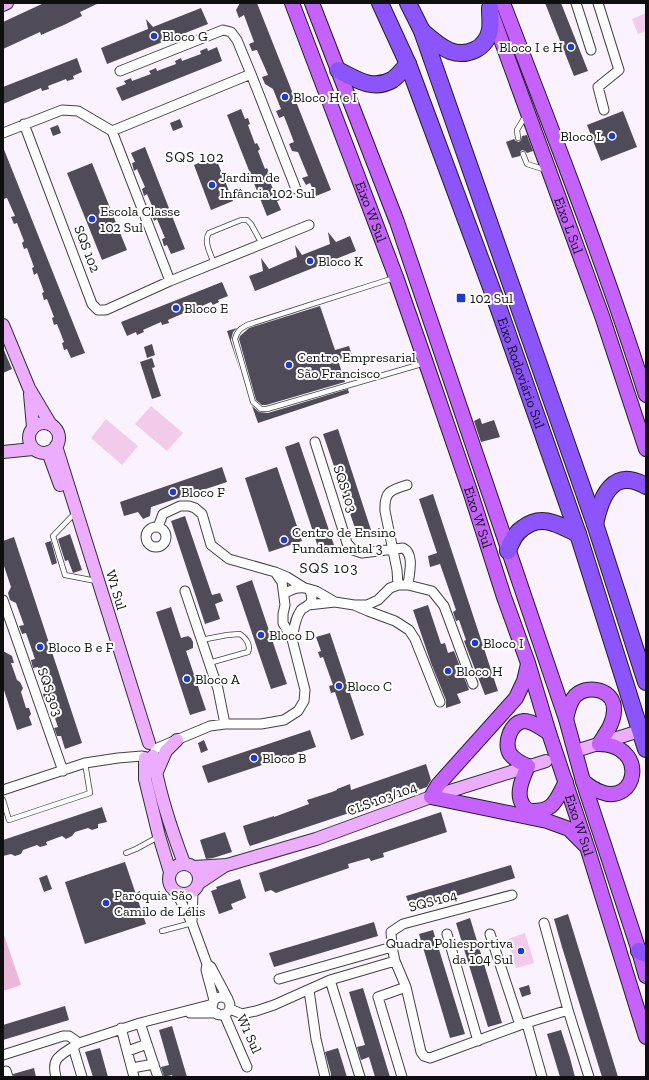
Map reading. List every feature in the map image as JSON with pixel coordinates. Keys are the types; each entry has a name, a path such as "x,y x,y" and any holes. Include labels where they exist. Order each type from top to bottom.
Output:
{"highway":[{"name":"Eixo Rodoviário Sul","path":"380,3 408,64 495,298 578,534 646,749"},
{"name":"Eixo Rodoviário Sul","path":"408,3 422,31 595,524 646,682"},
{"path":"422,31 449,51 462,54 473,52 484,43 490,30 494,5"},
{"path":"338,70 364,84 378,85 392,80 408,64"},
{"path":"595,524 598,508 604,494 615,483 626,478 637,481 646,486"},
{"path":"508,551 510,543 520,530 529,523 541,520 555,523 578,534"}],"main road":[{"name":"Eixo W Sul","path":"292,3 396,277 471,494 504,597 528,663 646,1037"},
{"name":"Eixo W Sul","path":"312,3 397,222 566,719 583,781 642,953 646,976"},
{"name":"Eixo L Sul","path":"494,5 527,112 602,316 646,449"},
{"name":"Eixo L Sul","path":"494,5 586,218 646,395"},
{"path":"528,663 524,681 516,698 438,785 432,797 547,821 569,829 587,847"},
{"path":"566,719 569,704 575,696 582,691 591,689 599,690 606,694 612,701 614,709 610,726 599,744"},
{"path":"549,733 531,722 517,724 511,730 508,740 510,753 517,761 528,766 522,779 519,797 524,808 530,811 542,810 550,807 556,800 566,782"},
{"path":"583,781 601,792 609,794 616,794 630,785 633,775 633,766 630,758 618,747 609,744 599,744"}],"street":[{"path":"3,5 7,3"},
{"path":"576,3 591,50"},
{"path":"598,3 619,70 598,87 604,110"},
{"path":"120,71 223,30 231,32 237,40 296,189"},
{"path":"112,131 250,74"},
{"path":"3,133 62,110 78,111 112,131 170,281"},
{"name":"SQS 102","path":"24,124 92,304 98,310 106,310 170,281 309,224"},
{"path":"3,325 29,388 51,425 57,432 58,437 52,449 42,453 30,445 31,431 29,388"},
{"path":"4,452 41,423 51,425"},
{"name":"SQS 103","path":"315,442 347,543 353,550 362,553 403,548 407,550 410,556 408,585"},
{"path":"4,452 34,449"},
{"name":"W1 Sul","path":"52,449 147,750 156,774 172,830 189,865"},
{"path":"398,586 393,549 385,511 385,503 387,494 393,489 407,485"},
{"path":"158,527 163,514 180,506 195,508 202,514 211,545 221,554 229,559 275,572 287,577 335,602"},
{"path":"3,790 85,763 118,758 147,750 177,740 210,726 225,724 261,724 284,720 298,711 304,701 305,690 292,638 284,623 283,614 285,605 282,582 275,572"},
{"path":"285,605 294,609 335,602 354,605 367,605 378,600 390,588 408,585 432,591 444,606 473,684"},
{"path":"284,594 292,589 306,588"},
{"path":"292,638 295,621 305,607 312,601 312,595 306,588"},
{"path":"185,591 218,689 225,724"},
{"name":"SQS 303","path":"3,600 63,771"},
{"path":"378,600 381,616"},
{"path":"354,605 396,621 409,630 415,639 440,702"},
{"path":"582,749 634,733"},
{"path":"156,774 166,751 177,740"},
{"name":"W1 Sul","path":"147,750 145,778 159,836 170,872"},
{"name":"CLS 103/104","path":"189,865 227,865 316,839 432,797 546,761"},
{"path":"189,865 198,872 200,877 196,887 182,894 176,892 169,884 170,872 173,868 189,865"},
{"name":"CLS 103/104","path":"196,887 227,865"},
{"name":"W1 Sul","path":"192,923 196,887"},
{"name":"W1 Sul","path":"176,892 192,923 207,964 211,967 228,999"},
{"name":"SQS 104","path":"512,894 403,924 391,932 395,961 406,987 421,1052 424,1056 430,1058 568,1010"},
{"path":"544,924 568,1010 589,1077"},
{"path":"448,934 478,1041"},
{"path":"490,934 542,1077"},
{"path":"279,979 392,947"},
{"path":"213,1002 214,1011 242,1014 256,1011 274,1005 330,980 395,961"},
{"name":"W1 Sul","path":"207,964 206,970 213,1002"},
{"path":"330,980 360,1077"},
{"path":"402,1077 378,997 406,987"},
{"path":"309,990 316,1039 325,1077"},
{"path":"56,1077 53,1067 55,1060 61,1054 76,1045 121,1028 213,1002 221,997 228,999 230,1002 223,1012"},
{"path":"181,1012 223,1012"},
{"name":"W1 Sul","path":"223,1012 247,1067"},
{"path":"140,1023 158,1077"},
{"path":"121,1028 133,1072 154,1064"},
{"path":"3,1055 63,1036 69,1036 76,1045 82,1077"},
{"path":"128,1051 147,1044"}],"lane":[{"path":"518,138 517,130 527,112"},
{"path":"523,154 527,164 549,170"},
{"path":"214,263 206,241 207,237 209,234 241,220 247,220 251,224 262,244"},
{"path":"396,277 247,325 240,329 236,333 235,339 253,402 261,409 267,409 426,363"},
{"path":"74,515 52,536 66,575 94,581"},
{"path":"202,640 240,634 244,637 248,644 248,652 245,654 209,663"},
{"path":"3,800 9,820 90,793 85,763"},
{"path":"126,853 159,836"},
{"path":"162,931 192,923"}],"shaded area":[{"path":"646,13 646,31 638,34 632,19"},
{"path":"151,406 183,433 167,451 135,424"},
{"path":"106,419 138,446 122,465 91,438"},
{"path":"3,932 21,985 3,991"},
{"name":"Quadra Poliesportiva da 104 Sul","path":"525,933 534,963 516,968 508,939"}],"building":[{"path":"44,3 99,3 80,12 82,16 66,24 41,35 40,32 3,49 3,22"},
{"name":"Bloco H e I","path":"240,3 257,3 331,190 316,196 310,183 306,185 302,178 308,176 298,152 292,151 289,144 294,142 284,116 279,118 276,111 281,109 273,89 265,84 262,77 268,75 257,50 252,51 249,44 254,42 244,15 239,18 236,10"},
{"name":"Bloco I e H","path":"545,3 561,3 588,71 574,76"},
{"name":"Bloco G","path":"201,8 208,24 107,64 101,48 148,29 146,19 153,27"},
{"path":"217,47 222,61 122,101 116,88 126,84 124,81 131,78 132,81 151,74 149,71 156,68 157,71 176,64 175,61 181,58 182,61 201,54 200,51 207,48 208,51"},
{"path":"77,58 82,72 73,76 74,79 67,81 66,79 48,86 49,89 42,91 41,88 3,104 3,87"},
{"path":"241,109 245,119 248,118 250,124 248,125 255,144 257,143 260,149 258,151 265,169 267,168 270,175 268,176 275,194 278,193 280,200 277,201 281,210 267,216 227,115"},
{"name":"Bloco L","path":"623,111 637,147 601,161 587,125"},
{"path":"180,119 183,127 173,131 170,123"},
{"path":"58,125 61,133 53,136 50,128"},
{"path":"527,135 533,151 527,153 522,150 520,152 520,156 512,158 506,142 514,139 519,142 522,136"},
{"path":"3,147 85,353 71,358 67,349 64,350 62,343 64,342 57,324 54,325 52,318 54,317 47,299 44,300 42,293 44,292 37,273 34,275 32,268 34,267 27,248 24,249 22,243 24,241 17,223 14,224 11,217 15,216 7,198 3,199"},
{"path":"145,147 185,249 171,254 167,245 164,246 162,239 165,238 157,219 154,221 152,214 155,213 147,194 144,196 142,189 145,187 137,169 134,171 132,163 135,162 131,153"},
{"name":"Jardim de Infância 102 Sul","path":"215,156 233,201 211,210 194,165"},
{"path":"92,163 127,250 102,260 67,173"},
{"name":"Bloco K","path":"328,232 336,242 350,236 356,251 255,291 249,276 263,271 261,258 269,269 297,257 295,245 302,255 330,244"},
{"name":"Bloco E","path":"222,282 228,296 218,300 219,302 213,305 211,302 193,310 194,312 188,315 186,312 168,320 169,323 162,325 161,322 143,330 144,332 137,335 136,332 127,336 121,322"},
{"name":"Centro Empresarial São Francisco","path":"320,306 335,350 349,346 352,355 338,360 345,382 262,405 256,400 239,339 240,336 249,328"},
{"path":"237,328 233,332 231,340 240,371 227,331"},
{"path":"152,344 155,355 147,358 144,347"},
{"path":"3,348 12,369 3,373"},
{"path":"152,358 155,367 152,368 161,396 152,399 140,362"},
{"path":"348,389 349,393 258,423 252,406 259,412 268,413"},
{"path":"480,418 482,424 494,420 500,437 481,442 474,421"},
{"path":"338,429 372,533 358,537 323,434"},
{"path":"299,442 334,545 319,550 285,447"},
{"name":"Bloco F","path":"222,467 227,482 151,507 150,516 143,519 138,512 124,516 120,502"},
{"path":"277,467 302,541 269,552 245,478"},
{"path":"433,494 498,691 485,695 464,641 466,640 459,620 456,621 453,612 456,610 440,564 430,567 428,556 437,553 419,499"},
{"path":"185,516 212,595 220,593 223,601 215,604 220,619 205,624 171,521"},
{"path":"70,534 82,570 73,573 68,560 65,561 58,539"},
{"name":"Bloco B e F","path":"14,537 82,743 65,749 61,736 57,736 54,728 58,727 49,701 45,702 43,694 46,693 38,667 33,668 31,660 35,659 26,633 22,634 19,626 24,625 16,603 10,600 8,593 11,587 3,563 3,541"},
{"path":"51,541 57,563 52,565 45,543"},
{"name":"Bloco D","path":"252,580 287,684 271,689 236,586"},
{"name":"Bloco H","path":"428,605 441,644 445,643 448,653 454,651 469,690 457,694 461,703 446,708 446,700 431,663 413,610"},
{"name":"Bloco A","path":"171,607 181,638 188,636 193,642 193,648 186,651 206,710 190,715 156,612"},
{"name":"Bloco C","path":"330,633 364,735 351,740 335,692 331,693 329,686 333,685 323,657 320,658 318,652 321,651 316,637"},
{"path":"3,651 12,656 14,663 11,663 17,680 23,688 21,692 26,708 29,708 31,714 29,717 32,725 17,730 3,687"},
{"name":"Bloco B","path":"310,730 316,747 208,783 202,766"},
{"path":"204,740 208,750 201,753 198,743"},
{"path":"426,764 431,780 427,787 250,846 248,842 243,826 274,817 309,804 307,800 332,792 350,784 351,790"},
{"path":"102,807 107,822 98,824 98,828 92,830 88,828 75,832 72,836 66,839 62,836 46,842 47,845 40,847 37,845 23,850 21,854 15,856 11,854 3,856 3,840"},
{"path":"441,812 447,832 383,853 384,857 371,861 369,858 348,864 349,868 276,893 271,890 265,892 259,873"},
{"path":"225,832 232,852 206,859 200,840"},
{"name":"Paróquia São Camilo de Lélis","path":"125,862 146,924 85,944 65,882"},
{"path":"511,865 515,878 411,910 406,896"},
{"path":"47,875 52,889 44,892 39,878"},
{"path":"240,879 246,898 231,904 233,909 219,914 211,891 217,889 216,887"},
{"path":"568,914 618,1077 602,1077 562,947 554,919"},
{"path":"470,918 502,1023 488,1027 456,923"},
{"path":"374,922 378,936 274,967 269,953"},
{"path":"433,930 465,1034 450,1038 419,934"},
{"path":"529,985 531,994 522,997 519,988"},
{"path":"363,988 390,1077 375,1077 369,1057 361,1060 357,1047 365,1045 349,992"},
{"path":"65,1006 69,1020 3,1040 3,1025"},
{"path":"172,1026 187,1077 173,1077 172,1075 164,1077 161,1067 169,1065 159,1030"},
{"path":"561,1030 575,1077 560,1077 547,1034"},
{"path":"100,1048 108,1077 93,1077 85,1052"},
{"path":"338,1048 347,1077 331,1077 325,1052"},
{"path":"34,1068 36,1077 14,1077 13,1074"}],"place":[{"name":"Bloco G","path":"154,36"},
{"name":"Bloco I e H","path":"571,47"},
{"name":"Bloco H e I","path":"285,97"},
{"name":"Bloco L","path":"612,136"},
{"name":"Jardim de Infância 102 Sul","path":"212,185"},
{"name":"Escola Classe 102 Sul","path":"92,219"},
{"name":"Bloco K","path":"310,261"},
{"name":"102 Sul","path":"461,298"},
{"name":"Bloco E","path":"176,308"},
{"name":"Centro Empresarial São Francisco","path":"289,365"},
{"name":"Bloco F","path":"173,492"},
{"name":"Centro de Ensino Fundamental 3","path":"284,540"},
{"name":"Bloco D","path":"261,635"},
{"name":"Bloco I","path":"475,643"},
{"name":"Bloco B e F","path":"40,647"},
{"name":"Bloco H","path":"448,671"},
{"name":"Bloco A","path":"187,679"},
{"name":"Bloco C","path":"339,686"},
{"name":"Bloco B","path":"254,758"},
{"name":"Paróquia São Camilo de Lélis","path":"106,903"},
{"name":"Quadra Poliesportiva da 104 Sul","path":"521,951"}],"district":[{"name":"SQS 102","path":"195,157"},
{"name":"SQS 103","path":"329,568"}]}
